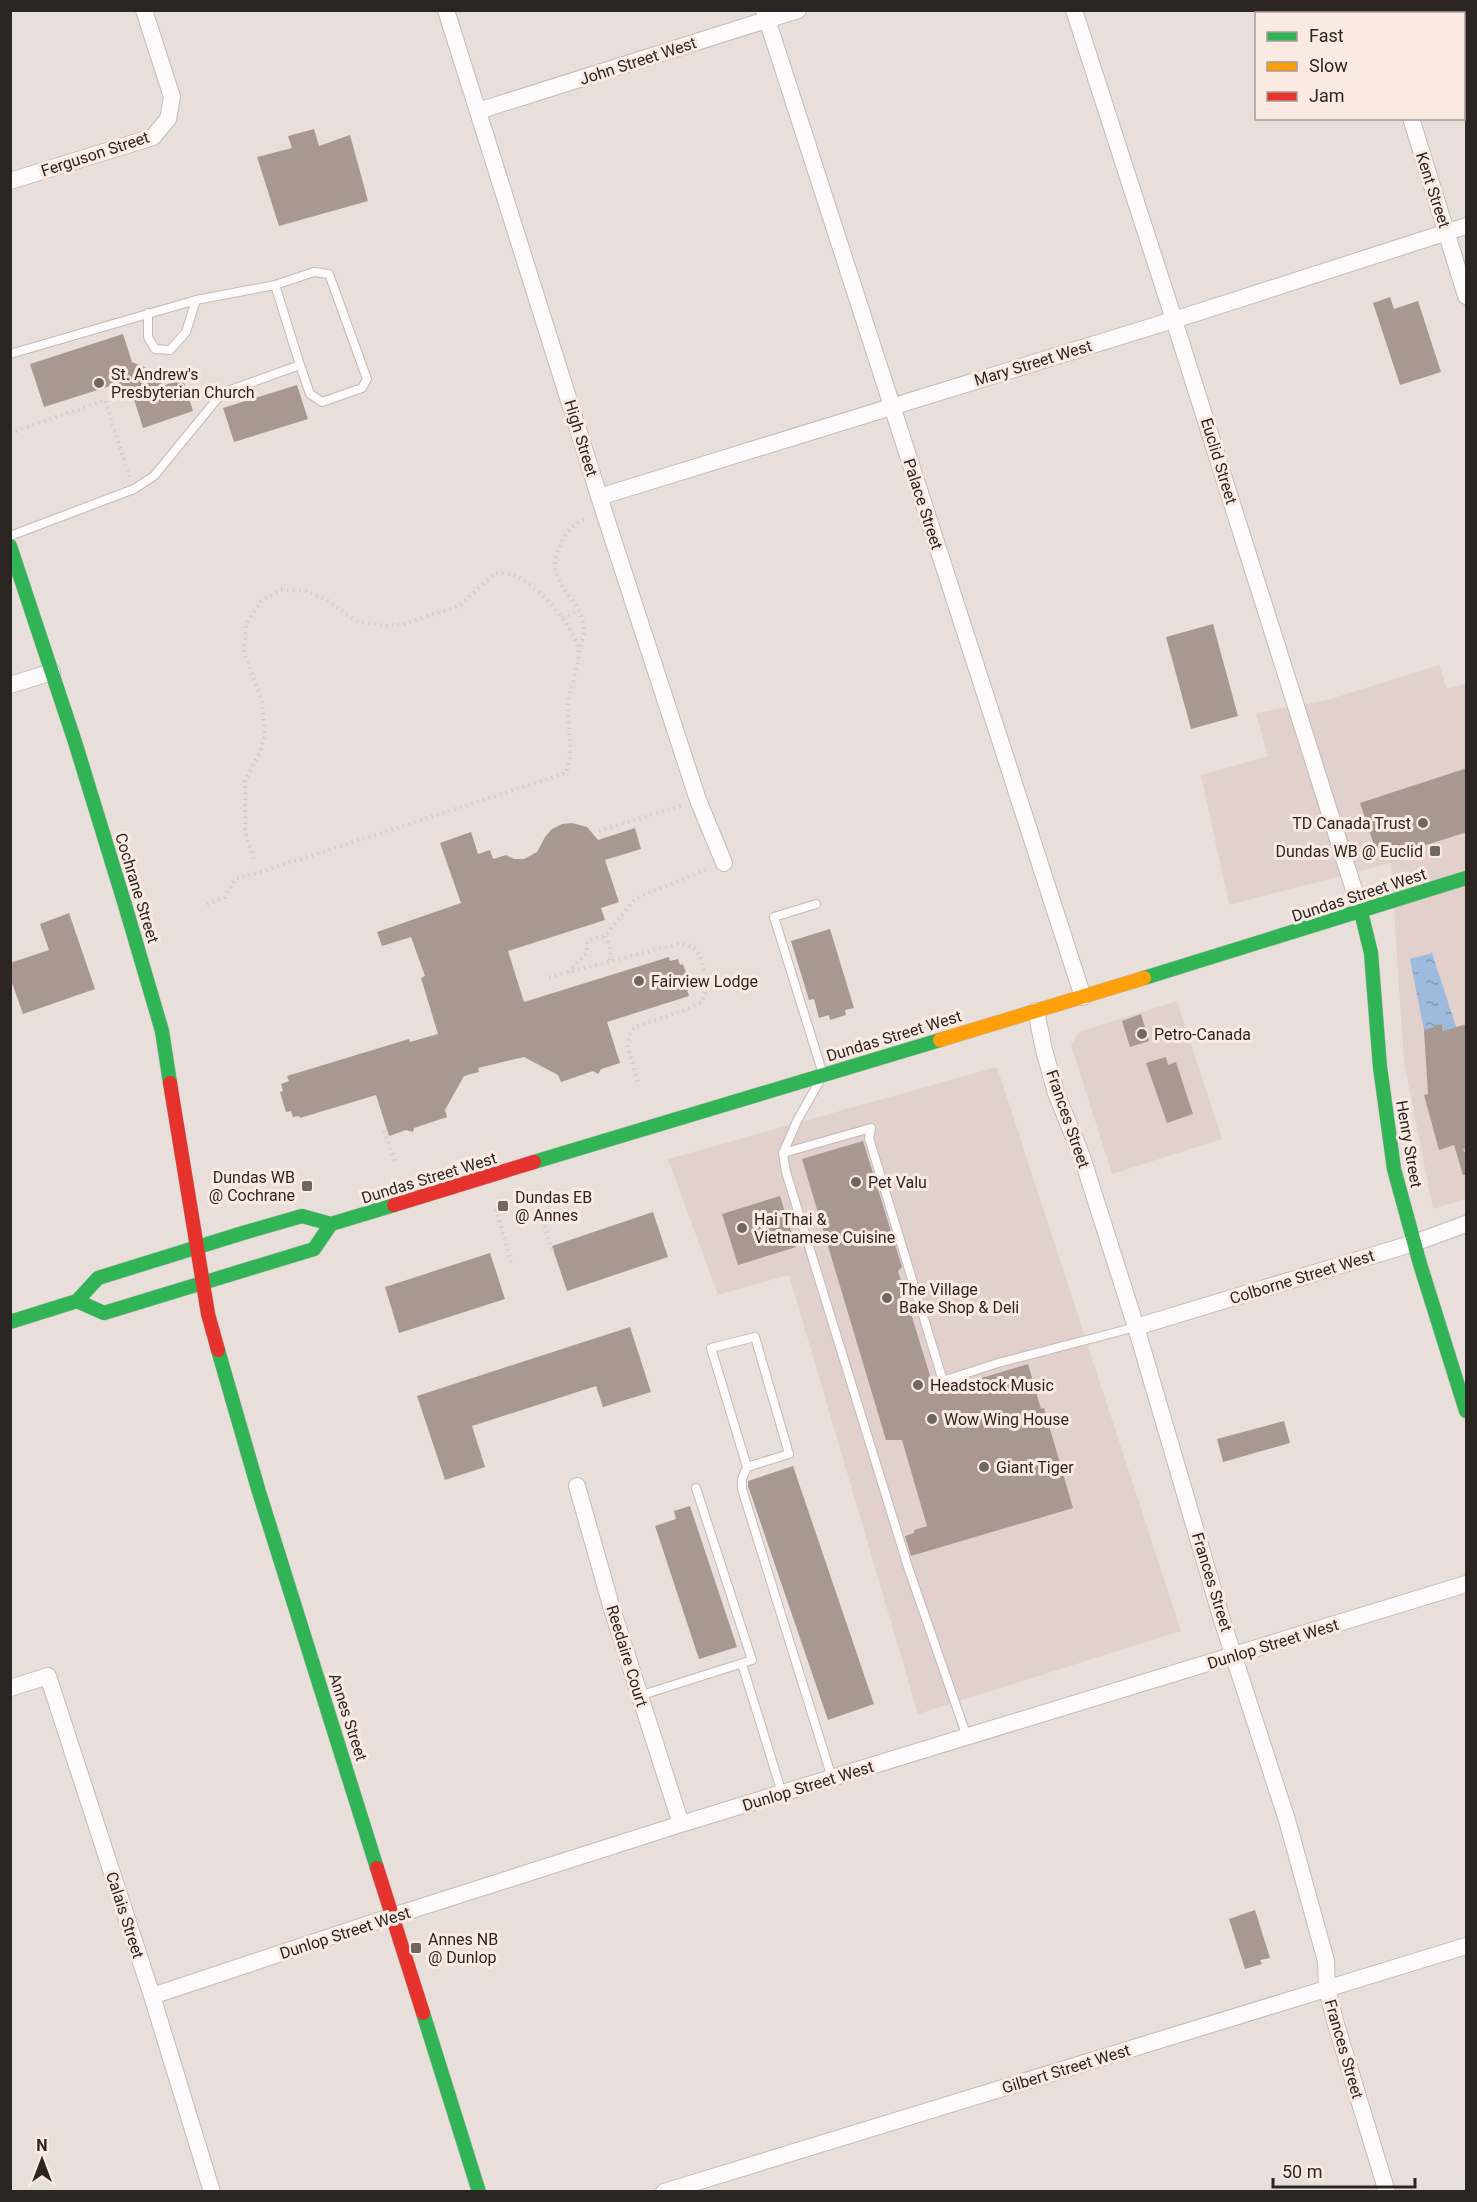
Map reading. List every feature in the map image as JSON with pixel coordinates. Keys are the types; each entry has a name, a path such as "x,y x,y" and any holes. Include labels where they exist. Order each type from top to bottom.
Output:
{"main road":[{"name":"Cochrane Street","path":"10,546 52,672 162,1031 196,1248"},
{"name":"Dundas Street West","path":"331,1224 1083,997 1467,878"},
{"name":"Henry Street","path":"1361,912 1371,953 1380,1067 1394,1169 1414,1243 1467,1410"},
{"path":"10,1322 77,1301 98,1278 196,1248 303,1216 331,1224 314,1249 104,1313 77,1301"},
{"name":"Annes Street","path":"196,1248 208,1314 260,1492 479,2192"}],"street":[{"name":"Ferguson Street","path":"10,181 153,137 168,119 172,97 144,10"},
{"name":"High Street","path":"446,10 599,497 698,801 724,863"},
{"name":"John Street West","path":"478,111 766,15 798,10"},
{"name":"Euclid Street","path":"1074,10 1361,912"},
{"name":"Palace Street","path":"766,15 1083,997"},
{"name":"Kent Street","path":"1412,120 1467,296"},
{"name":"Mary Street West","path":"599,497 1174,320 1467,226"},
{"path":"10,685 52,672"},
{"name":"Frances Street","path":"1036,1011 1056,1093 1082,1157 1287,1820 1326,1961 1327,1989 1335,2021 1387,2192"},
{"name":"Colborne Street West","path":"1136,1327 1414,1243 1467,1224"},
{"name":"Reedaire Court","path":"577,1486 593,1548 681,1824"},
{"name":"Dunlop Street West","path":"152,1996 681,1824 1467,1584"},
{"name":"Calais Street","path":"10,1688 48,1676 152,1996 212,2192"},
{"name":"Gilbert Street West","path":"664,2192 1467,1946"}],"lane":[{"path":"10,354 196,300 275,285 314,272 329,274 367,379 362,388 322,402 310,393 275,285"},
{"path":"148,313 148,337 155,349 170,350 186,332 196,300"},
{"path":"10,536 134,489 154,476 222,393 300,365"},
{"path":"816,904 774,917 823,1075 797,1121 783,1153 786,1172 908,1567 967,1738"},
{"path":"783,1153 871,1128 869,1138 943,1381 998,1363 1136,1327"},
{"path":"747,1467 789,1454 755,1337 711,1348 747,1467 742,1479 742,1489 833,1779"},
{"path":"639,1696 752,1660 696,1488"},
{"path":"742,1664 782,1794"}],"path":[{"path":"10,433 105,400 134,489"},
{"path":"207,904 225,897 235,879 270,870 566,773 572,742 568,705 584,628 578,611 555,572 556,552 565,534 587,518"},
{"path":"255,863 244,832 244,781 261,750 266,733 262,701 244,653 246,625 261,602 281,590 306,591 326,599 358,622 388,626 404,624 459,606 495,573 513,574 526,582 563,618 575,638 579,652"},
{"path":"563,618 578,611"},
{"path":"599,831 698,801"},
{"path":"567,972 586,953 586,942 605,936 636,898 724,863"},
{"path":"605,936 611,950 609,962"},
{"path":"549,977 678,944 692,946 700,955 708,984 702,1002 635,1027 629,1036 628,1046 639,1086"},
{"path":"384,1131 395,1161"},
{"path":"536,1197 552,1250"},
{"path":"496,1209 511,1262"}],"shaded area":[{"path":"1439,665 1447,689 1466,684 1466,1199 1433,1209 1404,1062 1391,863 1229,905 1201,775 1268,756 1256,713 1324,701"},
{"path":"1177,1001 1222,1139 1112,1174 1071,1045 1079,1032"},
{"path":"997,1067 1181,1631 918,1714 789,1275 718,1295 668,1159"}],"water":[{"path":"1432,953 1464,1051 1450,1056 1442,1024 1424,1030 1410,959"}],"building":[{"path":"314,129 319,146 350,135 368,201 279,226 257,157 292,148 288,136"},
{"path":"1390,297 1394,309 1418,301 1441,372 1400,385 1373,303"},
{"name":"St. Andrew's Presbyterian Church","path":"123,334 132,362 158,373 162,386 183,379 193,411 143,428 133,396 110,386 44,407 30,364"},
{"path":"297,385 308,419 234,442 223,408"},
{"path":"1213,624 1238,716 1191,729 1166,637"},
{"path":"1467,768 1467,832 1379,860 1360,803"},
{"name":"Fairview Lodge","path":"572,823 587,827 598,840 635,828 641,849 605,860 619,902 601,908 605,920 508,951 524,1002 669,957 670,961 678,959 680,965 683,964 690,985 686,986 689,996 607,1022 620,1063 601,1069 598,1074 593,1071 561,1082 558,1075 524,1057 478,1068 479,1072 464,1076 445,1110 447,1117 414,1128 413,1132 406,1130 389,1136 376,1095 300,1118 299,1116 293,1117 291,1111 286,1112 280,1092 283,1091 281,1084 289,1081 287,1076 409,1039 410,1042 438,1034 421,978 425,976 411,937 382,946 377,932 461,903 440,843 471,832 478,854 490,850 493,859 506,855 514,859 524,859 537,852 552,829 562,824"},
{"path":"69,913 95,989 23,1014 10,977 10,963 49,950 40,924"},
{"path":"830,929 854,1008 845,1010 846,1015 830,1020 829,1015 819,1018 814,999 809,1000 791,941"},
{"path":"1141,1014 1149,1041 1130,1047 1122,1021"},
{"path":"1442,1024 1443,1031 1467,1024 1467,1175 1463,1175 1454,1145 1439,1150 1424,1095 1428,1094 1424,1030"},
{"path":"1166,1057 1168,1065 1176,1062 1193,1114 1167,1123 1146,1063"},
{"path":"863,1141 902,1267 898,1271 935,1392 1028,1364 1041,1409 1044,1408 1073,1508 911,1556 905,1536 927,1526 902,1440 886,1440 802,1159"},
{"path":"780,1196 796,1247 738,1265 722,1214"},
{"path":"653,1212 668,1257 567,1291 552,1246"},
{"path":"490,1253 505,1299 399,1333 385,1287"},
{"path":"630,1327 651,1392 603,1407 596,1386 472,1426 485,1467 445,1480 417,1396"},
{"path":"1284,1421 1290,1443 1223,1462 1217,1439"},
{"path":"793,1466 874,1704 828,1720 748,1486 748,1481"},
{"path":"690,1506 737,1647 699,1659 655,1526 676,1519 674,1511"},
{"path":"1255,1910 1270,1958 1260,1960 1262,1964 1245,1969 1229,1919"}],"traffic: fast":[{"path":"10,546 75,742 125,905 162,1031 170,1083"},
{"path":"1144,978 1466,878"},
{"path":"1361,912 1371,953 1380,1067 1394,1169 1420,1264 1466,1411"},
{"path":"534,1162 940,1040"},
{"path":"10,1322 77,1301 98,1278 243,1233 302,1216 331,1224 394,1205"},
{"path":"77,1301 104,1313 314,1249 331,1224"},
{"path":"218,1350 259,1492 377,1868"},
{"path":"423,2013 479,2192"}],"traffic: slow":[{"path":"940,1040 1144,978"}],"traffic: jam":[{"path":"170,1083 208,1314 218,1350"},
{"path":"394,1205 534,1162"},
{"path":"377,1868 423,2013"}],"place":[{"name":"St. Andrew's Presbyterian Church","path":"99,383"},
{"name":"TD Canada Trust","path":"1423,823"},
{"name":"Dundas WB @ Euclid","path":"1435,851"},
{"name":"Fairview Lodge","path":"639,981"},
{"name":"Petro-Canada","path":"1142,1034"},
{"name":"Pet Valu","path":"856,1182"},
{"name":"Dundas WB @ Cochrane","path":"307,1186"},
{"name":"Dundas EB @ Annes","path":"503,1206"},
{"name":"Hai Thai & Vietnamese Cuisine","path":"742,1228"},
{"name":"The Village Bake Shop & Deli","path":"887,1298"},
{"name":"Headstock Music","path":"918,1385"},
{"name":"Wow Wing House","path":"932,1419"},
{"name":"Giant Tiger","path":"984,1467"},
{"name":"Annes NB @ Dunlop","path":"416,1948"}]}
